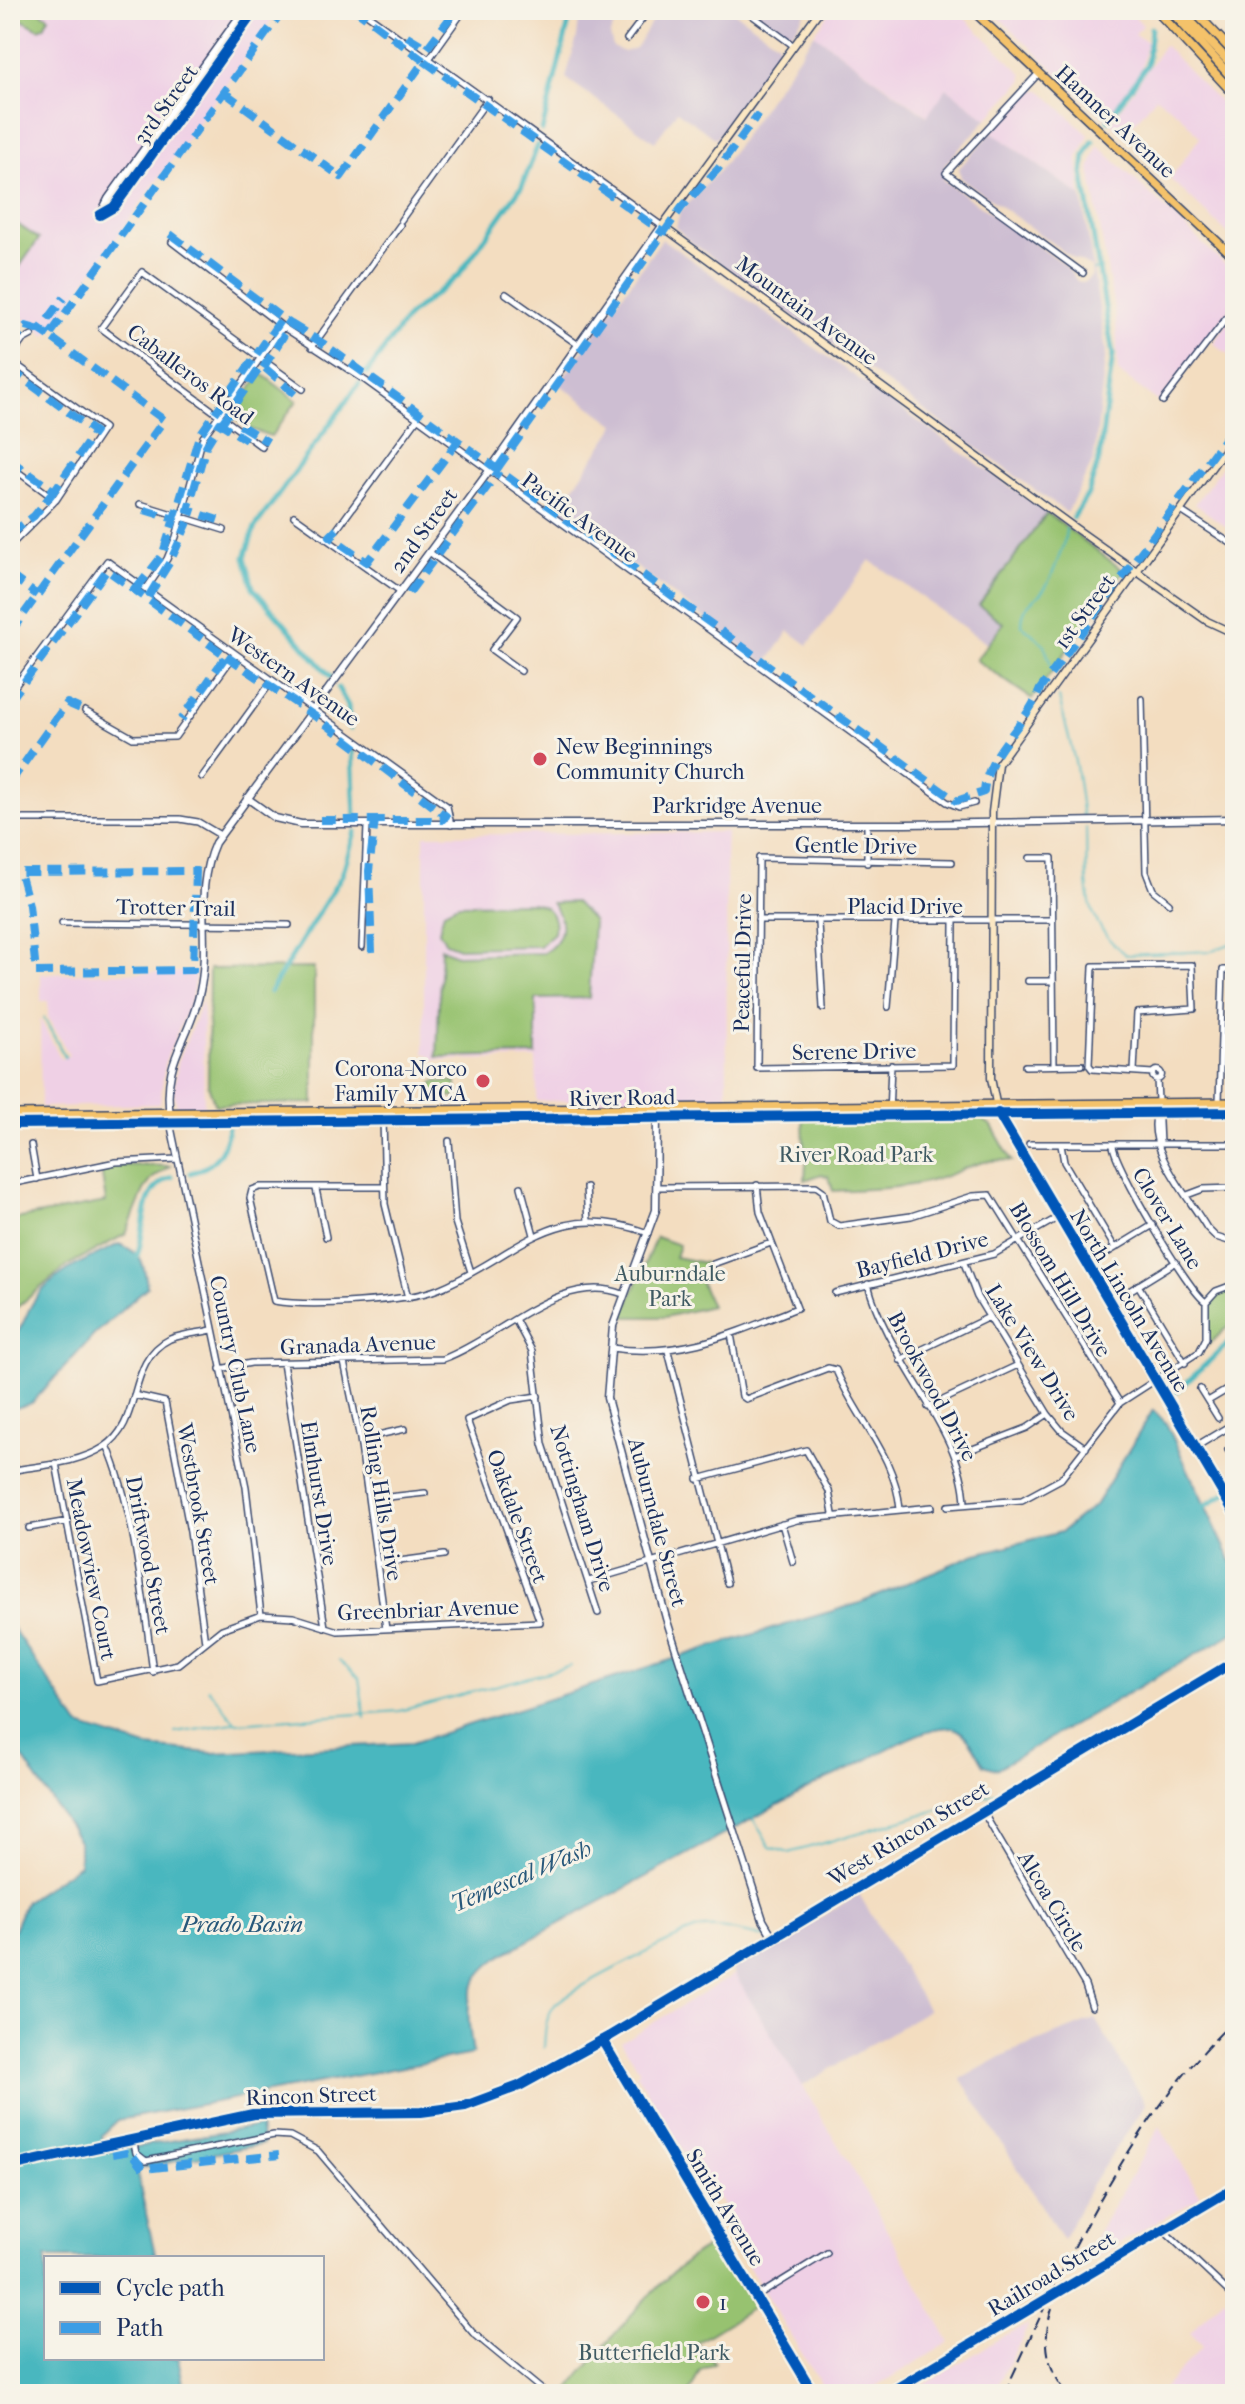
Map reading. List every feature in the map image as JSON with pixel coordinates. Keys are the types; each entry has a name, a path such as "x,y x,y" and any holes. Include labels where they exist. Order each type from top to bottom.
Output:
{"highway":[{"path":"1153,10 1235,95"},
{"path":"1170,10 1235,81"},
{"path":"1180,10 1235,68"},
{"path":"1193,10 1235,54"}],"main road":[{"name":"2nd Street","path":"662,226 820,10"},
{"name":"Hamner Avenue","path":"972,10 1235,258"},
{"name":"Mountain Avenue","path":"662,226 1075,528 1207,621 1235,634"},
{"name":"1st Street","path":"992,820 998,764 1235,435"},
{"name":"North Lincoln Avenue","path":"992,820 994,1103 1057,1218 1234,1512"},
{"name":"River Road","path":"10,1124 383,1111 891,1103 1235,1102"},
{"name":"River Road","path":"10,1114 383,1120 1235,1112"},
{"name":"West Rincon Street","path":"602,2040 1235,1661"},
{"name":"Rincon Street","path":"10,2166 269,2113 421,2112 465,2106 519,2086 602,2040"},
{"name":"Smith Avenue","path":"602,2040 814,2394"},
{"name":"Railroad Street","path":"887,2394 1235,2187"}],"street":[{"path":"226,10 243,12 251,18"},
{"name":"3rd Street","path":"243,12 108,199 100,215 114,207 255,10"},
{"name":"Mountain Avenue","path":"361,10 662,226"},
{"path":"429,59 464,10"},
{"path":"627,39 649,10"},
{"path":"745,10 794,46"},
{"path":"1039,73 946,173 1083,273"},
{"path":"312,347 488,99"},
{"name":"2nd Street","path":"170,1117 171,1065 200,992 204,872 220,835 489,470 662,226"},
{"name":"Pacific Avenue","path":"172,242 283,327 418,418 947,802 959,807 974,803"},
{"name":"Caballeros Road","path":"261,359 142,272 101,328 262,447"},
{"path":"506,294 577,344"},
{"path":"1163,401 1235,307"},
{"path":"146,589 167,559 203,437 283,327"},
{"path":"10,546 56,500 104,428 10,359 32,335"},
{"path":"261,359 303,389"},
{"path":"337,529 418,418"},
{"path":"10,466 56,500"},
{"path":"140,504 181,514 224,530"},
{"path":"1181,511 1235,546"},
{"path":"294,516 400,591"},
{"path":"429,552 517,617 492,650 521,671"},
{"name":"Western Avenue","path":"10,693 107,561 447,806 451,825"},
{"path":"85,711 133,738 175,737 235,654"},
{"path":"202,777 272,681"},
{"path":"1142,699 1149,882 1169,903"},
{"name":"Parkridge Avenue","path":"247,798 275,818 293,824 364,826 1235,819"},
{"path":"10,819 180,819 198,822 220,835"},
{"path":"867,822 867,863"},
{"path":"362,947 364,826"},
{"name":"Gentle Drive","path":"759,858 867,863 952,862"},
{"name":"Peaceful Drive","path":"757,1068 759,858"},
{"path":"1030,858 1052,858 1054,1065"},
{"name":"Placid Drive","path":"758,920 818,923 1052,920"},
{"path":"888,1007 895,922"},
{"name":"Serene Drive","path":"757,1068 953,1065 954,922"},
{"name":"Trotter Trail","path":"62,923 289,925"},
{"path":"818,923 823,1008"},
{"path":"1134,1071 1137,1013 1194,1009 1192,965 1093,966 1092,1069 1153,1073 1157,1079 1156,1138 1207,1228 1216,1237 1235,1243"},
{"path":"1219,1102 1223,970 1235,970"},
{"path":"1028,981 1053,981"},
{"path":"889,1114 891,1065"},
{"path":"1025,1066 1082,1065"},
{"name":"Auburndale Street","path":"656,1107 658,1187 649,1233 623,1294 610,1347 606,1381 608,1406 651,1565 742,1855 773,1937"},
{"path":"383,1111 383,1187 408,1298"},
{"name":"Country Club Lane","path":"170,1117 246,1487 261,1615"},
{"path":"449,1141 455,1222 471,1272"},
{"path":"1029,1144 1235,1144"},
{"path":"31,1145 37,1179"},
{"path":"1061,1145 1064,1162 1115,1248"},
{"name":"Clover Lane","path":"1113,1145 1116,1162 1153,1225 1206,1302"},
{"path":"10,1184 116,1162 177,1159"},
{"path":"610,1347 668,1351 731,1334 797,1308 760,1212 757,1185"},
{"name":"Blossom Hill Drive","path":"658,1187 816,1186 823,1191 830,1221 839,1226 911,1216 987,1194 1120,1403"},
{"path":"383,1187 260,1187 252,1190 250,1198 274,1301 408,1298 440,1289 551,1228 588,1222 615,1224 649,1233"},
{"path":"521,1187 534,1235"},
{"path":"586,1187 588,1222"},
{"path":"1187,1195 1203,1189 1235,1188"},
{"path":"316,1189 326,1237"},
{"name":"Bayfield Drive","path":"835,1293 994,1254 1057,1218"},
{"path":"1097,1259 1153,1225"},
{"path":"713,1264 771,1243"},
{"path":"1121,1296 1176,1262"},
{"name":"Lake View Drive","path":"964,1263 989,1317 1048,1414 1062,1431 1086,1448"},
{"path":"948,1506 1008,1503 1035,1496 1061,1479 1120,1403 1199,1352 1206,1338 1206,1302 1216,1291 1234,1284 1235,1273"},
{"name":"Brookwood Drive","path":"868,1284 878,1319 957,1455 965,1504"},
{"path":"1138,1285 1185,1363"},
{"name":"Granada Avenue","path":"220,1369 251,1363 443,1359 471,1349 575,1290 603,1289 623,1294"},
{"path":"900,1360 989,1317"},
{"name":"Nottingham Drive","path":"516,1321 532,1351 543,1444 598,1613"},
{"path":"15,1470 56,1463 107,1445 125,1423 143,1363 171,1339 212,1330"},
{"path":"731,1334 742,1396 746,1399 828,1368 836,1370 883,1449 893,1475 900,1509"},
{"path":"668,1351 698,1479 727,1583"},
{"name":"Rolling Hills Drive","path":"344,1362 370,1499 386,1629"},
{"name":"Elmhurst Drive","path":"283,1363 325,1628"},
{"path":"928,1407 1018,1365"},
{"path":"1208,1401 1235,1385"},
{"path":"1200,1389 1218,1418"},
{"name":"Westbrook Street","path":"134,1395 165,1402 190,1532 205,1643"},
{"name":"Oakdale Street","path":"538,1396 511,1400 467,1420 540,1622"},
{"path":"957,1455 1027,1428 1048,1414"},
{"path":"1195,1447 1235,1423"},
{"path":"360,1439 405,1429"},
{"name":"Driftwood Street","path":"107,1445 116,1466 140,1584 153,1672"},
{"path":"1228,1450 1235,1446"},
{"path":"698,1479 806,1450 829,1491 833,1514"},
{"name":"Meadowview Court","path":"56,1463 97,1681"},
{"path":"370,1499 425,1493"},
{"path":"589,1581 700,1551 716,1543 782,1524 833,1514 932,1507"},
{"path":"29,1528 68,1521"},
{"path":"782,1524 793,1562"},
{"path":"377,1564 444,1555"},
{"name":"Greenbriar Avenue","path":"97,1681 153,1672 178,1664 231,1624 261,1615 286,1615 325,1628 386,1629 540,1622"},
{"name":"Alcoa Circle","path":"983,1812 1085,1985 1092,2007"},
{"path":"133,2139 136,2153 146,2161 274,2135 303,2141 318,2151 473,2333 547,2394"},
{"path":"1163,2230 1235,2298"},
{"path":"756,2297 827,2253"}],"shaded area":[{"path":"10,10 279,10 46,336 10,307"},
{"path":"580,10 637,10 612,29 610,35 613,47 624,52 636,48 659,10 731,10 778,43 779,52 716,139 677,111 655,142 566,78 577,37"},
{"path":"754,10 807,10 794,31 785,33"},
{"path":"832,10 956,10 1022,73 1023,80 987,119 947,88 928,116 814,34"},
{"path":"991,10 1128,10 1143,25 1134,34 1147,42 1141,71 1106,119"},
{"path":"814,34 927,116 947,88 987,119 945,164 943,180 1065,265 1077,281 1084,283 1092,276 1091,267 1073,258 961,178 959,168 992,132 1082,197 1106,351 1094,459 1067,513 688,240 676,227 680,212 719,171"},
{"path":"1164,45 1235,118 1235,240 1170,179 1200,137 1179,114 1156,97 1124,135 1111,123"},
{"path":"1033,90 1041,90 1089,135 1078,158 1081,196 992,132"},
{"path":"1098,145 1235,274 1235,301 1159,402 1118,372 1116,320 1090,169"},
{"path":"662,239 1047,513 979,605 1003,622 987,644 870,560 808,645 789,631 766,664 559,509 616,425 559,384"},
{"path":"1235,313 1235,359 1213,343"},
{"path":"1235,449 1235,533 1195,504"},
{"path":"726,832 727,1099 537,1101 536,1059 432,1060 432,1056 424,1053 424,835"},
{"path":"196,972 191,1000 165,1062 160,1104 41,1107 40,1019 61,1059 69,1055 48,1017 48,1001 41,1001 41,974"},
{"path":"203,999 204,1106 177,1106 174,1091 178,1062"},
{"path":"859,1894 928,2010 802,2086 732,1970"},
{"path":"735,1974 858,2178 950,2342 864,2394 827,2394 729,2235 734,2225 720,2199 714,2201 637,2075 639,2069 621,2042"},
{"path":"1095,2019 1146,2104 1092,2184 1063,2240 961,2079 1008,2053"},
{"path":"1160,2126 1201,2197 1087,2262 1083,2258"},
{"path":"1224,2297 1235,2307 1235,2394 1158,2394 1203,2346 1190,2333"},
{"path":"1029,2325 993,2394 909,2394 1007,2334"}],"green space":[{"path":"10,10 38,10 49,17 44,27 39,29 10,14"},
{"path":"10,219 39,239 10,280"},
{"path":"261,373 297,401 271,436 252,430 232,416"},
{"path":"1047,513 1124,571 1032,699 976,660 1003,623 979,605"},
{"path":"575,902 593,921 589,998 536,999 536,1055 437,1057 441,948 456,955 543,953 555,943 561,931 560,917 552,903"},
{"path":"530,903 546,908 554,921 554,933 539,946 459,948 446,943 439,931 444,911 458,904"},
{"path":"314,968 314,1103 215,1105 208,1085 209,969"},
{"path":"455,1081 458,1094 455,1097 431,1096 433,1082"},
{"name":"River Road Park","path":"980,1118 992,1126 1012,1161 990,1161 934,1180 884,1188 833,1191 829,1177 822,1174 805,1180 807,1148 804,1148 803,1119"},
{"path":"120,1165 170,1166 153,1178 144,1190 126,1234 68,1265 10,1313 10,1220 106,1202 101,1169"},
{"name":"Auburndale Park","path":"656,1237 679,1245 675,1257 705,1263 708,1270 701,1283 711,1306 665,1317 623,1317"},
{"path":"1235,1289 1235,1320 1208,1345 1212,1302 1224,1292"},
{"name":"Butterfield Park","path":"712,2245 718,2247 754,2307 696,2343 715,2363 700,2371 689,2394 565,2394 655,2289 695,2254"}],"water":[{"path":"119,1244 137,1255 145,1272 147,1287 94,1335 32,1403 10,1410 10,1339 34,1301 61,1274"},
{"name":"Prado Basin","path":"1153,1410 1166,1423 1235,1569 1235,1632 996,1769 984,1765 970,1741 958,1730 946,1727 913,1737 826,1779 507,1952 481,1973 470,1996 473,2054 118,2120 102,2135 104,2152 260,2126 263,2144 136,2169 156,2256 44,2256 44,2360 178,2360 183,2383 176,2394 10,2394 10,1939 26,1901 79,1865 79,1841 10,1739 10,1624 79,1726 147,1747 212,1753 412,1743 717,1645 860,1603 973,1555 1061,1532 1096,1504"}],"waterway":[{"path":"542,131 572,10"},
{"path":"1108,120 1147,65 1151,28"},
{"path":"1073,518 1088,494 1099,460 1113,355 1083,173 1085,155 1093,141"},
{"path":"367,373 408,316 458,276 522,186 538,145"},
{"path":"1093,270 1101,269"},
{"path":"331,677 253,588 245,557 255,527 359,384"},
{"path":"1052,668 1044,644 1022,625 1022,619 1027,606 1044,589 1053,573 1066,528"},
{"path":"338,688 348,706 350,729"},
{"path":"1059,698 1076,766 1083,818"},
{"path":"352,747 355,818"},
{"path":"1086,828 1087,883 1093,913 1100,927 1126,955 1211,951 1235,942"},
{"path":"270,992 342,875 355,832"},
{"path":"44,1018 65,1057"},
{"path":"190,1173 206,1167 217,1157 228,1128"},
{"path":"136,1258 148,1201 153,1191 172,1177"},
{"path":"1174,1394 1235,1337"},
{"name":"Temescal Wash","path":"1198,1510 1235,1488"},
{"path":"339,1661 359,1678 365,1718"},
{"path":"208,1688 236,1723 399,1711 571,1666"},
{"path":"175,1732 233,1723"},
{"path":"752,1817 770,1847 789,1853 996,1793"},
{"path":"544,2048 547,2021 554,2006 578,1989 646,1952 698,1929 723,1929 766,1937"}],"railway":[{"path":"1004,2394 1051,2293 1102,2196 1162,2103 1196,2060 1235,2019"},
{"path":"1052,2308 1047,2331 1048,2354 1055,2375 1068,2394"}],"marked path":[{"path":"10,633 164,420 49,336 283,10"},
{"path":"224,92 341,177 424,61 356,10"},
{"path":"407,36 427,48 456,10"},
{"path":"424,61 665,234"},
{"path":"497,469 682,207 718,169 758,114"},
{"path":"170,234 282,318 199,436 174,519"},
{"path":"49,336 40,330 64,298"},
{"path":"263,368 291,324 285,320"},
{"path":"291,324 324,344 956,801 984,792 999,751 1026,715 1040,689 1233,427"},
{"path":"10,345 26,326 40,330"},
{"path":"222,423 259,369 265,368 295,394"},
{"path":"10,369 95,432 54,491 10,460"},
{"path":"218,520 188,510 206,446 220,423 246,440"},
{"path":"240,425 268,442"},
{"path":"337,529 330,536 367,562 458,441"},
{"path":"409,593 499,471"},
{"path":"10,534 34,516 54,491"},
{"path":"136,589 162,556 174,519 138,508"},
{"path":"148,597 171,560 188,522"},
{"path":"10,701 107,570 226,656 181,720"},
{"path":"10,575 37,595"},
{"path":"226,656 319,719 446,816 442,820 320,820"},
{"path":"10,783 67,703 85,711"},
{"path":"372,952 369,871 375,820"},
{"path":"196,871 193,970 36,972 29,905 20,872 196,871"},
{"path":"112,2154 129,2151 143,2169 279,2155"}],"cycle path":[{"path":"100,215 114,207 255,10"},
{"path":"10,1124 1235,1112"},
{"path":"998,1113 1235,1514"},
{"path":"10,2166 253,2114 421,2112 465,2106 519,2086 608,2037 1235,1661"},
{"path":"602,2040 814,2394"},
{"path":"887,2394 1235,2187"}],"place":[{"name":"New Beginnings Community Church","path":"540,759"},
{"name":"Corona-Norco Family YMCA","path":"483,1081"},
{"name":"1","path":"703,2302"}]}
